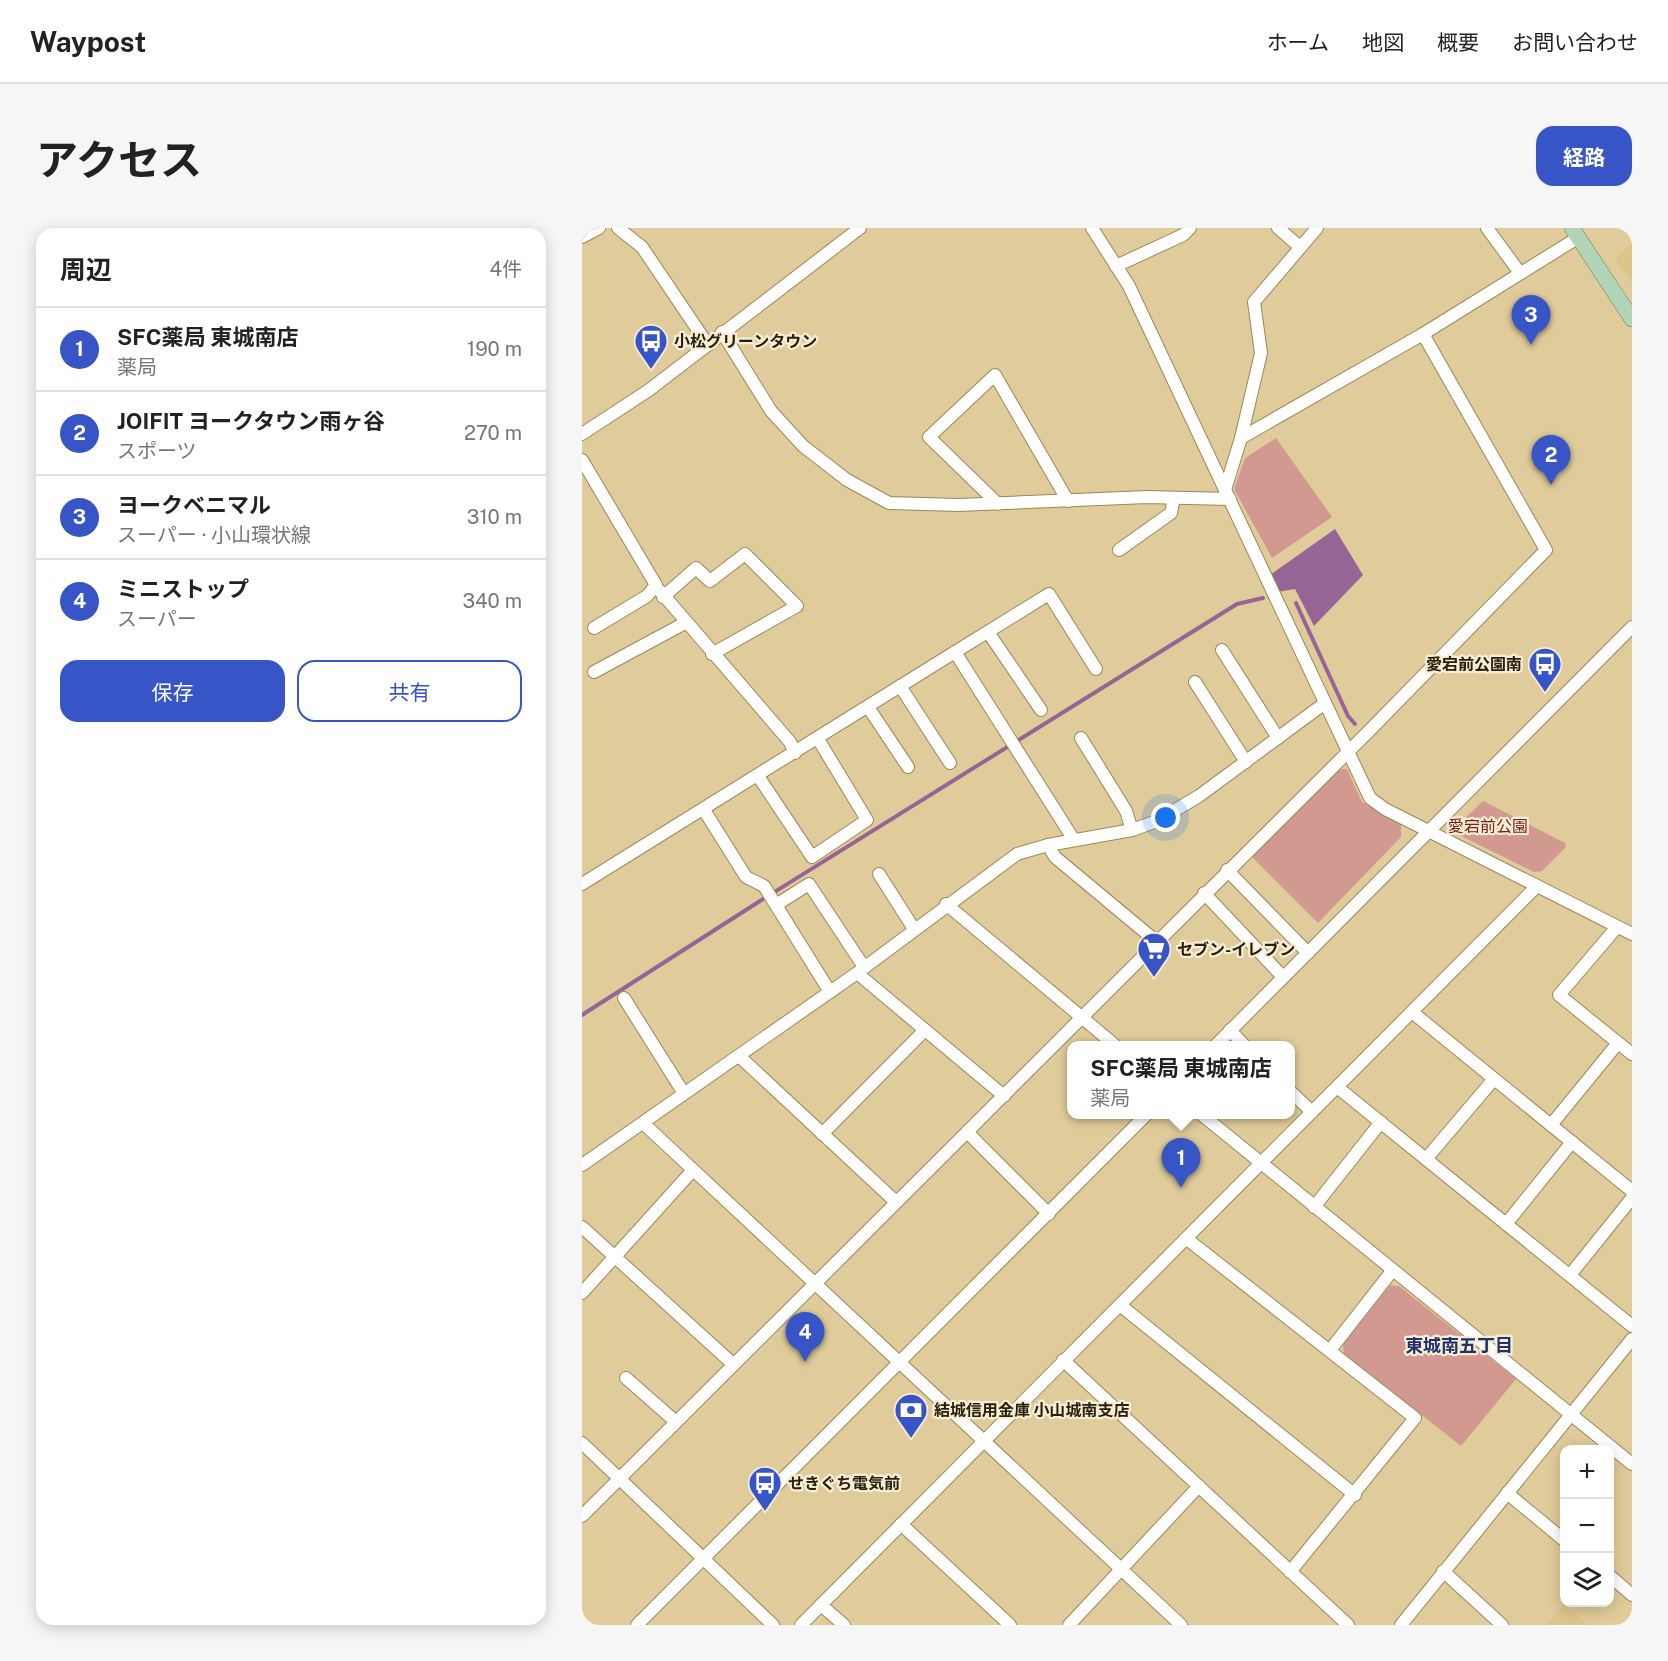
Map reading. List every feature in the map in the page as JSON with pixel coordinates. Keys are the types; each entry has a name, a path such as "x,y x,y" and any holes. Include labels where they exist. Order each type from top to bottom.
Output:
{"main road":[{"path":"1576,232 1632,319"}],"street":[{"path":"582,237 599,228"},
{"path":"618,228 642,247 708,345"},
{"path":"582,434 649,390 860,228"},
{"path":"1092,228 1129,286 1363,788 1377,805 1632,934"},
{"path":"1116,266 1183,236 1191,228"},
{"path":"1278,228 1300,247"},
{"path":"1227,495 1261,353 1254,302 1317,228"},
{"path":"1487,228 1520,273"},
{"path":"1241,438 1424,334 1520,273 1576,232"},
{"path":"722,332 771,411 803,446 847,480 889,503 998,504 1227,495"},
{"path":"582,1516 733,1364 817,1284 1080,1016 1157,942 1546,550 1424,334"},
{"path":"998,504 929,437 995,375 1068,501"},
{"path":"582,460 663,597 790,742 795,753"},
{"path":"1119,550 1171,513 1174,498"},
{"path":"663,597 696,568 710,581 745,554 797,606 712,654"},
{"path":"594,628 647,596 656,585"},
{"path":"582,884 1049,594 1096,669"},
{"path":"594,672 685,622"},
{"path":"1220,1041 1632,627"},
{"path":"988,632 1041,710"},
{"path":"1222,650 1278,738"},
{"path":"955,652 1074,840"},
{"path":"1195,682 1245,762"},
{"path":"900,687 950,763"},
{"path":"582,1165 683,1092 830,992 946,904 1017,854 1048,845 1132,830 1165,816 1199,796 1325,703"},
{"path":"868,707 908,767"},
{"path":"1080,738 1126,810 1132,830"},
{"path":"758,776 812,856 867,820 818,739"},
{"path":"704,810 746,876 764,886 830,992"},
{"path":"1048,845 1054,856 1157,942"},
{"path":"1227,870 1308,953"},
{"path":"879,874 914,929"},
{"path":"776,905 809,884 860,970 925,1030 1004,1096"},
{"path":"801,1625 1537,886"},
{"path":"1204,894 1283,977"},
{"path":"946,904 1110,1041"},
{"path":"1617,927 1559,995 1632,1054"},
{"path":"624,998 683,1092"},
{"path":"1412,1012 1632,1191"},
{"path":"822,1134 925,1030"},
{"path":"1230,1030 1240,1041"},
{"path":"1551,1125 1618,1043"},
{"path":"739,1056 896,1202"},
{"path":"1426,1159 1494,1079"},
{"path":"1337,1087 1632,1326"},
{"path":"1295,1096 1312,1112"},
{"path":"637,1625 1142,1119"},
{"path":"1207,1119 1632,1464"},
{"path":"643,1122 1181,1625"},
{"path":"1314,1208 1381,1122"},
{"path":"967,1132 1049,1214"},
{"path":"1506,1224 1572,1142"},
{"path":"582,1293 693,1170"},
{"path":"1570,1275 1632,1198"},
{"path":"582,1227 733,1364"},
{"path":"1187,1239 1331,1349 1415,1418 1355,1495 1290,1572"},
{"path":"1331,1349 1392,1271"},
{"path":"1120,1305 1355,1495"},
{"path":"1402,1624 1632,1339"},
{"path":"1063,1360 1348,1625"},
{"path":"626,1378 676,1422"},
{"path":"582,1443 773,1625"},
{"path":"1069,1625 1122,1571 1198,1486"},
{"path":"1507,1493 1560,1537"},
{"path":"901,1524 1010,1625"},
{"path":"1443,1571 1502,1625"},
{"path":"1614,1579 1632,1595"},
{"path":"821,1605 844,1625"}],"shaded area":[{"path":"1632,243 1632,283 1615,259"},
{"path":"1335,529 1363,575 1314,626 1295,589 1277,592 1270,575"},
{"path":"1562,1607 1567,1607 1587,1625 1547,1625"}],"green space":[{"path":"1276,438 1332,517 1272,558 1234,489 1245,458"},
{"path":"1338,769 1347,769 1362,802 1401,823 1401,837 1318,923 1251,856"},
{"name":"愛宕前公園","path":"1483,801 1565,843 1566,847 1542,871 1534,872 1459,835 1457,826"},
{"path":"1390,1285 1399,1286 1516,1379 1461,1446 1344,1354 1343,1344"}],"waterway":[{"path":"582,1015 760,901 1237,604 1263,598"},
{"path":"1296,603 1348,716 1355,724"}],"place":[{"name":"ヨークベニマル","path":"1531,345"},
{"name":"小松グリーンタウン","path":"651,370"},
{"name":"JOIFIT ヨークタウン雨ヶ谷","path":"1551,485"},
{"name":"愛宕前公園南","path":"1545,693"},
{"name":"セブン-イレブン","path":"1154,978"},
{"name":"SFC薬局 東城南店","path":"1181,1188"},
{"name":"ミニストップ","path":"805,1362"},
{"name":"結城信用金庫 小山城南支店","path":"911,1439"},
{"name":"せきぐち電気前","path":"765,1512"}],"district":[{"name":"東城南五丁目","path":"1459,1346"}]}
